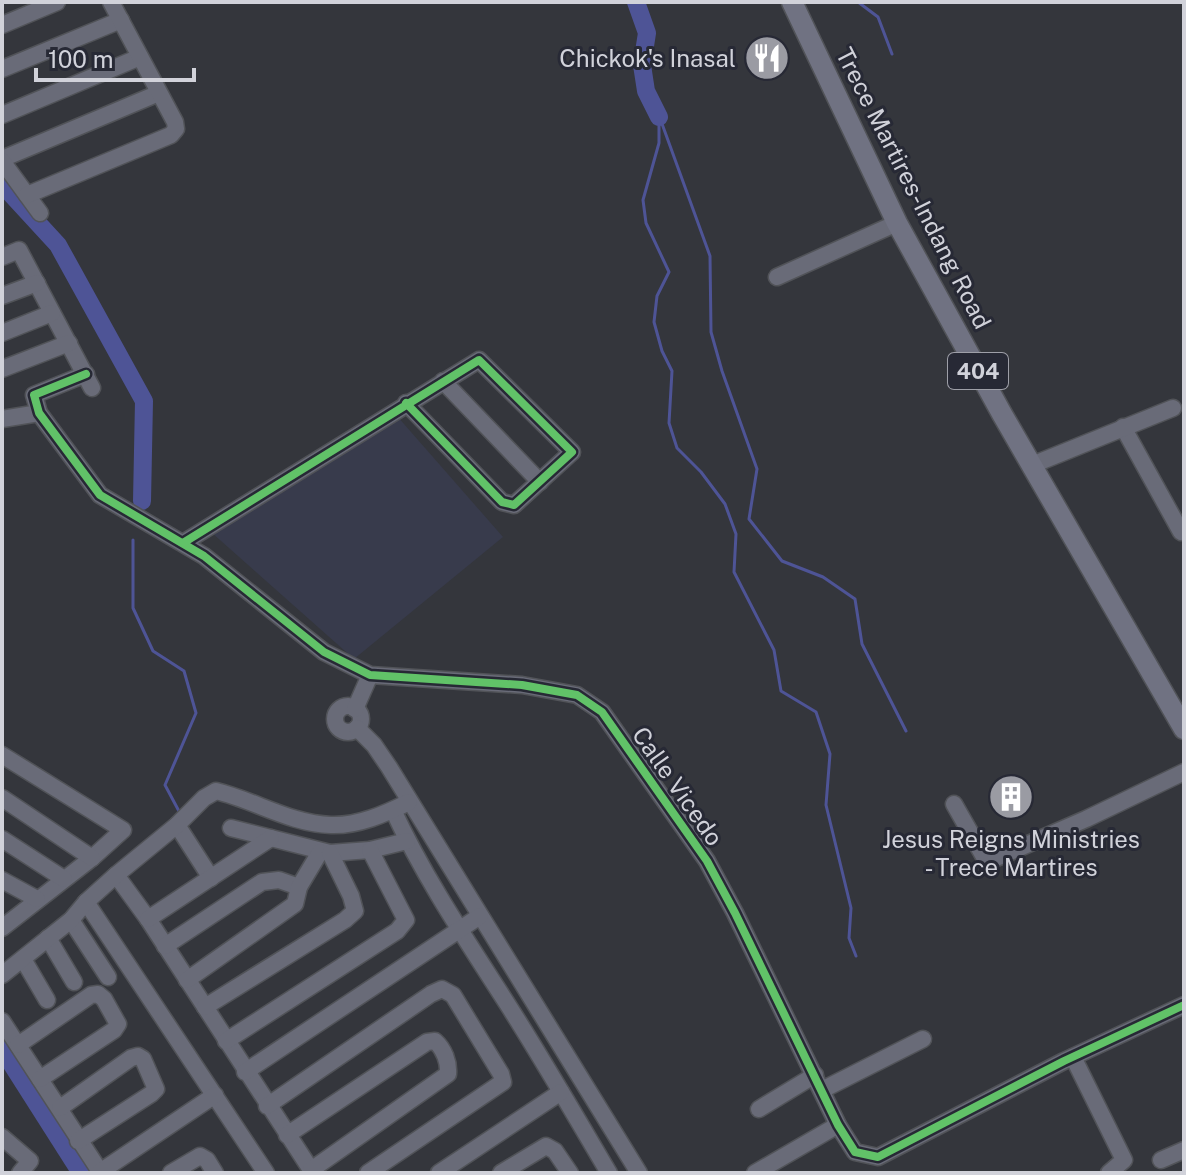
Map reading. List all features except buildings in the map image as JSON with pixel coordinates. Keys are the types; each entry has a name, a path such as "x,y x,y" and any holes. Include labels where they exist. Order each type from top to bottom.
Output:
{"main road":[{"name":"Trece Martires-Indang Road","path":"792,2 897,223 1032,465 1177,702 1184,729"}],"street":[{"path":"2,25 57,2"},
{"path":"27,195 171,135 176,129 111,2"},
{"path":"2,69 121,20"},
{"path":"2,115 140,57"},
{"path":"40,213 2,160 159,93"},
{"path":"777,277 897,223"},
{"path":"2,257 19,250 89,381 34,395 39,413 2,419"},
{"path":"2,296 37,283"},
{"path":"2,333 52,313"},
{"path":"2,369 69,343"},
{"path":"183,543 406,403 479,360 572,452 514,505 502,502 406,403"},
{"path":"443,381 540,482"},
{"path":"1032,465 1173,408"},
{"name":"Calle Vicedo","path":"39,413 100,495 204,556 324,652 370,675 522,685 577,695 602,712 707,861 838,1125 865,1162 1184,1005"},
{"path":"1123,427 1181,532"},
{"path":"355,709 370,675"},
{"path":"348,706 355,709 361,717 357,728 352,732 343,732 335,721 340,709 348,706"},
{"path":"357,728 374,745 639,1173"},
{"path":"2,755 123,830 92,858 3,924"},
{"path":"954,804 987,862 1184,772"},
{"path":"2,975 71,920 116,875 216,791 314,823 332,825 353,822 409,802"},
{"path":"2,798 92,858"},
{"path":"393,810 407,841 458,930 609,1173"},
{"path":"177,825 211,878"},
{"path":"231,828 325,853 370,850 407,841"},
{"path":"148,919 271,838"},
{"path":"2,839 64,879"},
{"path":"226,1041 397,931 406,920 370,850"},
{"path":"187,980 295,904 299,887 325,853"},
{"path":"205,1007 355,911 351,896 325,853"},
{"path":"116,875 148,919 267,1106 287,1135 312,1171 448,1074 449,1066 441,1046 435,1041 427,1042 287,1135"},
{"path":"2,880 37,899"},
{"path":"165,946 262,882 279,880 299,887"},
{"path":"86,902 266,1173"},
{"path":"245,1072 480,916"},
{"path":"71,920 108,977"},
{"path":"48,938 74,982"},
{"path":"23,959 47,1000"},
{"path":"267,1106 431,994 442,989 453,995 503,1082 368,1173"},
{"path":"18,1045 91,995 98,994 104,999 118,1024 114,1030 40,1079"},
{"path":"2,1021 100,1172 215,1095"},
{"path":"759,1109 923,1039"},
{"path":"60,1108 131,1058 138,1056 143,1059 156,1089 78,1141"},
{"path":"1073,1057 1124,1160 1109,1173"},
{"path":"439,1173 561,1092"},
{"path":"755,1173 838,1125"},
{"path":"2,1138 30,1161 20,1173"},
{"path":"501,1173 546,1146 555,1151 570,1173"},
{"path":"1161,1160 1184,1150"},
{"path":"171,1173 200,1156 207,1160 215,1173"}],"shaded area":[{"path":"397,416 503,537 354,659 211,532"}],"waterway":[{"path":"636,2 647,33 642,65 646,91 659,117"},
{"path":"858,2 878,17 892,54"},
{"path":"659,117 659,143 643,200 646,223 669,272 657,296 654,322 662,351 672,371 669,423 677,448 701,472 725,504 736,534 734,572 774,650 781,691 816,712 830,754 826,805 851,908 849,938 856,956"},
{"path":"661,121 710,256 711,332 757,469 749,519 782,561 823,577 855,599 862,644 906,731"},
{"path":"2,184 58,245 144,401 142,501"},
{"path":"133,540 133,608 153,651 184,671 196,713 165,785 181,815"},
{"path":"2,1049 81,1173"}],"cycle path":[{"path":"183,543 479,360 572,452 514,505 502,502 406,403"},
{"path":"86,374 34,395 39,413 100,495 204,556 324,652 370,675 522,685 577,695 602,712 707,861 838,1125 855,1152 878,1157 1064,1061 1184,1005"}],"place":[{"name":"Chickok's Inasal","path":"767,58"},
{"name":"Jesus Reigns Ministries - Trece Martires","path":"1011,797"}]}
